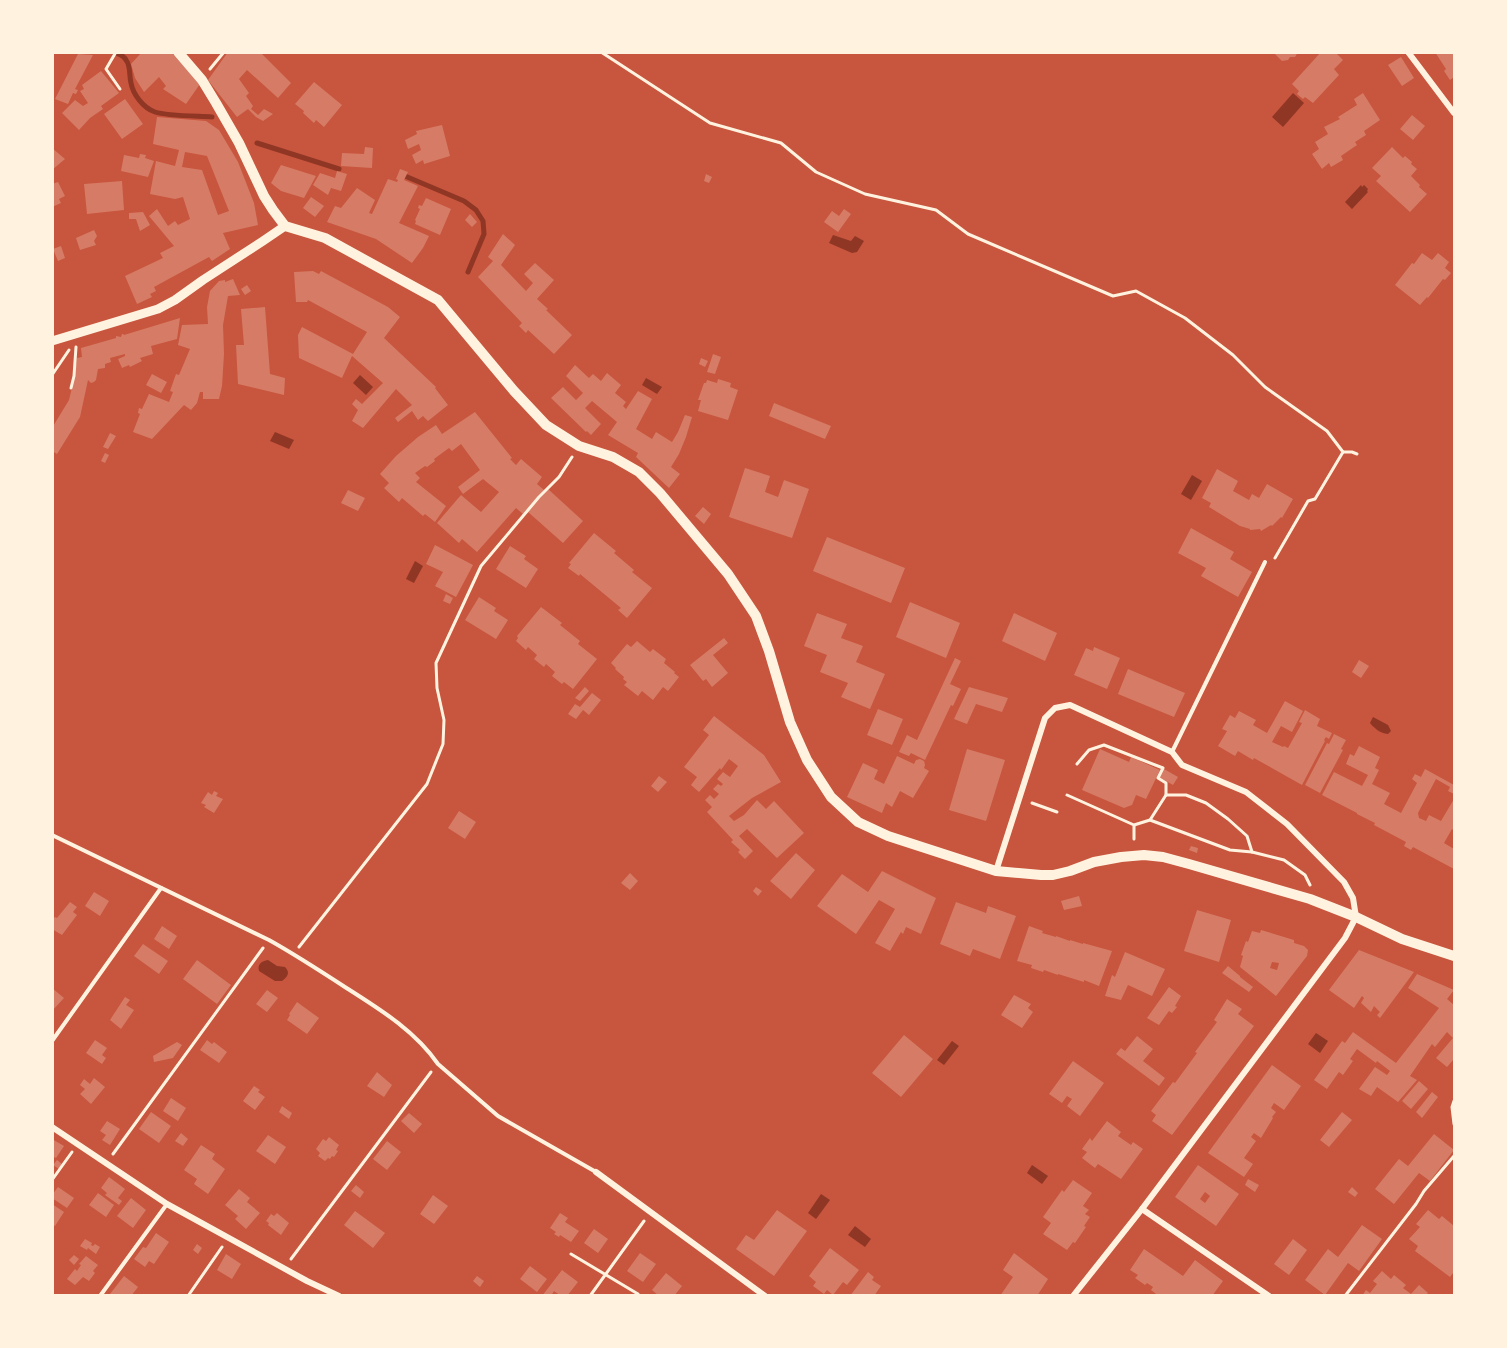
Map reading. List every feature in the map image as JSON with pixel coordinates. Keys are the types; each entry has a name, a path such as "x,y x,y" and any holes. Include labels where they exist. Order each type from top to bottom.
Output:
{"main road":[{"path":"178,52 202,80 239,143 264,196 285,226 326,238 438,300 514,391 546,425 579,446 613,457 639,472 660,493 728,574 756,616 790,722 807,760 831,797 858,822 888,836 996,871 1053,875 1094,862 1121,857 1144,855 1163,857 1310,900 1356,917 1402,939 1455,956"}],"street":[{"path":"1408,52 1455,113"},
{"path":"52,341 158,309 285,226"},
{"path":"996,871 1045,718 1055,708 1070,705 1172,752 1182,765 1246,792 1287,824 1344,882 1353,898 1356,917 1345,938 1142,1209 1073,1296"},
{"path":"52,1127 167,1204 284,1269 339,1296"},
{"path":"596,1172 765,1296"},
{"path":"1142,1209 1269,1296"}],"lane":[{"path":"1172,752 1265,562"},
{"path":"52,835 294,954 396,1020 431,1054 438,1064 498,1116 596,1172"},
{"path":"52,1041 161,888"},
{"path":"100,1296 167,1204"}],"path":[{"path":"116,52 106,69 120,89"},
{"path":"202,80 224,52"},
{"path":"601,52 710,123 782,142 816,172 865,194 936,210 968,234 1113,296 1136,291 1185,318 1225,349 1265,387 1327,431 1343,452"},
{"path":"71,388 76,347"},
{"path":"52,375 70,348"},
{"path":"294,954 427,784 443,744 444,720 437,688 436,663 481,566 539,497 559,477 579,446"},
{"path":"1343,452 1357,454"},
{"path":"1272,564 1308,501 1315,499 1343,452"},
{"path":"1077,764 1089,750 1104,745 1163,768 1158,778 1166,783 1166,795 1150,820"},
{"path":"1067,795 1134,825 1150,820 1230,850 1252,852 1284,860 1305,875 1310,890"},
{"path":"1166,795 1186,795 1206,803 1247,836 1252,852"},
{"path":"1032,803 1057,812"},
{"path":"1134,825 1134,839"},
{"path":"107,1163 269,940"},
{"path":"284,1269 438,1064"},
{"path":"1455,1101 1452,1107 1455,1124"},
{"path":"52,1180 77,1143"},
{"path":"1345,1296 1424,1191 1455,1156"},
{"path":"590,1296 651,1213"},
{"path":"188,1296 229,1239"},
{"path":"571,1254 638,1294"}],"shaded area":[{"path":"1293,93 1304,103 1283,127 1272,117"},
{"path":"1361,185 1368,189 1368,192 1352,209 1345,202"},
{"path":"833,235 851,241 855,236 864,241 857,252 852,253 829,243"},
{"path":"360,375 373,387 366,395 353,383"},
{"path":"646,378 662,387 657,394 642,385"},
{"path":"275,432 294,440 289,449 270,441"},
{"path":"1192,475 1202,481 1191,500 1181,494"},
{"path":"415,561 423,566 414,583 406,579"},
{"path":"1373,717 1388,725 1391,731 1388,734 1376,729 1370,723"},
{"path":"268,960 287,969 288,975 282,981 275,981 259,971 260,963"},
{"path":"1316,1033 1328,1041 1320,1053 1308,1044"},
{"path":"952,1041 959,1046 944,1065 937,1060"},
{"path":"1032,1165 1048,1176 1042,1184 1027,1173"},
{"path":"821,1194 830,1200 816,1219 808,1213"},
{"path":"855,1226 871,1239 865,1247 848,1235"}],"building":[{"path":"142,52 171,52 200,84 186,104 163,89 166,86 159,77 144,92 135,78 131,64"},
{"path":"228,52 260,52 291,83 278,98 247,70 239,79 249,93 246,96 253,106 251,109 258,115 264,109 273,114 263,121 248,109 237,117 208,80"},
{"path":"1273,52 1298,52 1295,57 1282,61"},
{"path":"1321,52 1335,52 1343,60 1334,69 1339,75 1313,103 1297,94 1299,91 1292,84"},
{"path":"1435,52 1454,52 1454,77 1450,80 1444,71 1446,69"},
{"path":"78,54 93,55 75,89 78,90 76,94 73,93 68,104 55,99"},
{"path":"1401,57 1414,78 1402,86 1388,65"},
{"path":"101,71 119,93 101,106 103,109 79,130 62,113 75,100 83,106 88,103 80,91 84,89 82,85"},
{"path":"314,82 342,105 324,127 316,120 314,123 295,104"},
{"path":"1363,93 1380,120 1364,131 1366,135 1355,142 1357,145 1341,156 1343,160 1331,167 1329,163 1322,169 1312,154 1319,149 1315,142 1328,134 1324,127 1340,119 1338,117 1357,105 1354,99"},
{"path":"125,99 143,124 122,139 104,114"},
{"path":"1412,115 1425,126 1413,140 1400,129"},
{"path":"157,117 206,121 219,130 238,162 254,203 258,225 223,233 230,249 212,261 209,257 154,287 156,291 150,294 152,297 137,304 125,276 163,258 160,253 174,246 149,216 157,209 168,226 175,221 178,225 190,219 183,197 175,199 150,194 156,161 175,166 179,150 153,144","holes":["185,152 207,156 229,211 218,215 202,170 182,167"]},
{"path":"442,125 450,156 424,164 423,160 416,164 412,155 421,150 419,144 408,149 405,140 417,134 416,131"},
{"path":"365,147 373,148 372,168 341,166 342,153 364,154"},
{"path":"1392,147 1403,158 1405,156 1412,162 1411,164 1417,169 1411,176 1427,194 1410,212 1376,181 1381,176 1372,168"},
{"path":"52,148 65,159 52,170"},
{"path":"140,154 154,161 148,177 121,171 124,155 139,158"},
{"path":"281,165 316,176 304,198 281,191 271,183"},
{"path":"400,169 408,172 404,180 418,186 399,223 429,236 412,263 376,239 327,222 335,206 341,208 357,188 375,200 369,213 372,214 388,179 397,182"},
{"path":"337,171 347,174 341,191 331,188 328,195 313,185 320,173 335,178"},
{"path":"706,174 712,177 709,183 704,181"},
{"path":"122,181 124,210 87,214 84,184"},
{"path":"58,182 65,196 59,199 61,203 52,207 52,184"},
{"path":"311,197 324,206 315,217 303,208"},
{"path":"426,198 451,209 440,235 415,224 420,209 419,205 422,206"},
{"path":"844,209 851,214 838,232 824,222 832,211 839,216"},
{"path":"143,212 150,225 140,231 136,219 129,219 129,213"},
{"path":"470,214 477,222 472,227 465,220"},
{"path":"94,230 97,236 94,241 96,245 80,250 76,238"},
{"path":"503,234 515,245 501,265 526,291 533,283 524,274 535,263 554,280 537,299 572,335 554,354 528,330 526,333 519,326 522,323 478,277 493,261 488,257"},
{"path":"61,246 65,258 58,261 53,249"},
{"path":"1422,253 1432,260 1438,253 1449,262 1445,268 1451,273 1420,305 1395,285"},
{"path":"313,271 319,274 321,271 388,307 400,317 384,338 436,387 448,405 428,421 423,416 418,420 412,411 398,422 395,418 412,405 396,389 363,428 352,421 358,410 352,404 356,399 362,404 383,383 352,356 342,378 299,358 298,335 302,327 353,354 367,332 308,300 307,302 296,302 294,272"},
{"path":"233,279 240,295 228,296 223,325 224,354 219,399 203,399 203,392 200,392 197,403 191,410 184,405 152,439 133,432 140,414 138,413 139,408 142,409 149,394 169,402 176,374 179,375 190,349 178,345 182,325 208,324 207,307 210,291 219,281 225,280 225,282"},
{"path":"247,285 251,291 245,295 241,289"},
{"path":"265,307 270,374 285,378 284,395 238,384 236,345 244,345 241,309"},
{"path":"180,318 177,339 151,346 153,354 140,358 142,361 122,368 118,359 125,354 110,358 111,362 105,364 105,368 98,369 96,380 91,383 88,380 80,417 57,454 52,451 52,428 69,400 77,358 82,357 81,348"},
{"path":"713,354 721,357 715,374 707,372"},
{"path":"701,358 708,361 705,367 699,364"},
{"path":"575,365 589,378 593,374 601,381 607,373 621,385 615,393 626,402 623,406 626,409 638,391 652,399 636,429 652,439 656,432 672,442 685,415 692,417 679,454 671,467 680,474 669,488 636,457 638,453 608,435 617,422 592,401 585,408 601,424 591,435 551,398 563,387 576,400 583,393 566,376"},
{"path":"152,374 167,382 161,393 146,385"},
{"path":"718,379 731,383 730,387 738,390 728,420 698,411 701,400 698,400 704,383 707,380 717,383"},
{"path":"774,403 831,426 825,439 769,416"},
{"path":"475,412 516,465 521,459 542,477 537,484 544,490 523,514 516,508 477,552 462,539 459,543 437,523 461,495 481,512 499,492 483,479 463,494 458,487 480,470 461,444 452,451 449,448 427,467 415,473 420,478 416,482 446,506 435,522 425,514 423,516 402,498 399,502 384,488 389,483 380,474 396,456 436,425 442,434"},
{"path":"110,433 116,436 108,449 103,447"},
{"path":"105,453 109,455 105,463 101,461"},
{"path":"745,468 770,476 765,492 778,497 784,480 809,489 792,538 729,517"},
{"path":"1217,469 1238,481 1233,491 1249,500 1252,494 1259,498 1267,484 1293,499 1282,518 1272,526 1261,531 1260,529 1250,530 1209,507 1211,503 1202,498"},
{"path":"548,489 583,521 563,543 528,512"},
{"path":"348,490 365,498 358,511 341,503"},
{"path":"703,507 711,514 704,524 695,516"},
{"path":"1191,528 1234,552 1230,559 1252,572 1238,597 1201,576 1206,568 1178,553"},
{"path":"594,533 616,551 614,553 634,570 632,572 652,588 627,618 618,610 621,608 580,574 579,576 568,568 571,564 569,563"},
{"path":"827,537 905,568 891,603 813,571"},
{"path":"435,545 473,565 456,597 435,586 443,572 426,564"},
{"path":"510,546 526,556 524,559 538,569 526,588 496,569"},
{"path":"446,594 453,598 450,604 443,601"},
{"path":"479,597 496,608 494,611 508,620 496,639 465,620"},
{"path":"910,602 960,623 946,658 896,637"},
{"path":"541,607 562,623 560,625 580,641 578,644 597,659 573,689 552,676 555,672 546,664 544,667 534,659 537,655 528,647 526,650 516,641 517,636"},
{"path":"817,613 847,624 841,638 863,646 856,662 885,674 870,709 841,697 848,683 820,672 827,655 804,646"},
{"path":"1014,613 1057,633 1045,661 1002,641"},
{"path":"724,638 728,643 713,655 728,673 712,687 706,679 703,681 690,665"},
{"path":"637,641 650,652 653,649 666,659 664,663 679,677 668,691 663,687 653,700 642,691 638,696 624,685 627,682 611,663 627,644 631,647"},
{"path":"1094,647 1120,658 1107,689 1074,675 1086,648 1093,651"},
{"path":"955,658 961,661 950,684 961,689 925,760 911,753 909,756 899,752 907,735 917,740"},
{"path":"1359,660 1369,666 1361,678 1352,672"},
{"path":"1128,669 1185,693 1174,717 1118,694"},
{"path":"585,687 589,691 580,701 575,698"},
{"path":"969,687 1008,698 1002,712 976,704 967,724 954,719"},
{"path":"592,693 601,700 589,715 583,710 576,719 568,714 575,704 580,707"},
{"path":"1285,701 1303,711 1292,732 1281,726 1272,742 1288,748 1302,723 1299,722 1305,710 1320,719 1317,726 1332,733 1329,739 1326,737 1324,740 1302,785 1254,758 1253,760 1238,751 1235,756 1218,746 1227,731 1222,729 1230,715 1235,718 1239,711 1256,720 1253,725 1267,733"},
{"path":"878,709 903,719 892,745 867,735"},
{"path":"714,716 764,755 781,782 752,798 729,816 734,821 744,815 757,800 766,809 774,801 804,833 777,858 747,829 739,836 753,851 745,859 738,852 740,850 731,842 733,840 707,812 712,807 705,800 710,795 714,799 719,794 713,789 718,784 721,786 723,784 717,779 723,772 730,777 738,766 729,759 699,792 691,785 697,777 684,767 709,735 703,730"},
{"path":"1334,734 1346,740 1320,793 1305,785"},
{"path":"1359,746 1380,757 1375,768 1379,770 1372,784 1390,793 1384,804 1401,813 1417,783 1412,779 1415,774 1421,777 1425,769 1454,785 1454,794 1448,791 1450,787 1436,779 1418,813 1419,818 1426,821 1429,815 1441,821 1454,799 1454,828 1444,843 1454,849 1454,869 1413,847 1411,850 1404,846 1406,842 1322,795 1334,772 1362,786 1368,775 1346,764 1350,754 1354,756"},
{"path":"967,749 1005,760 986,821 949,810"},
{"path":"1100,749 1129,762 1131,757 1160,770 1146,799 1136,795 1132,805 1124,808 1082,790"},
{"path":"897,756 914,764 920,759 924,761 924,768 929,771 913,798 900,791 892,807 886,803 882,813 847,797 863,763 878,770 874,779 884,784"},
{"path":"1164,769 1178,777 1173,785 1159,777"},
{"path":"659,776 667,782 658,792 651,786"},
{"path":"214,791 218,793 216,796 223,799 214,813 201,803 208,792 212,795"},
{"path":"459,811 476,822 465,839 448,828"},
{"path":"1191,846 1198,848 1197,853 1189,850"},
{"path":"796,853 815,870 791,899 770,881"},
{"path":"882,871 936,898 921,934 906,927 890,951 875,943 895,909 879,900 856,934 817,906 842,874 868,892"},
{"path":"630,873 638,881 630,890 621,883"},
{"path":"756,887 762,891 758,896 753,891"},
{"path":"94,892 109,901 100,916 85,906"},
{"path":"1079,896 1082,906 1064,910 1061,901"},
{"path":"70,902 77,907 73,912 77,915 62,935 52,929 52,920 57,918"},
{"path":"956,902 986,913 988,906 1016,916 1000,959 973,949 970,956 940,944"},
{"path":"1197,910 1231,920 1219,962 1184,951"},
{"path":"162,926 177,936 169,949 154,939"},
{"path":"1029,926 1043,931 1042,933 1112,951 1099,986 1044,970 1043,972 1031,968 1032,965 1017,961"},
{"path":"1261,930 1294,940 1294,943 1308,950 1307,956 1276,996 1240,967 1246,941 1248,942 1252,931 1260,933","holes":["1272,962 1279,963 1277,970 1270,968"]},
{"path":"143,944 168,961 159,974 134,956"},
{"path":"1359,950 1414,972 1380,1018 1377,1015 1380,1012 1374,1006 1371,1012 1361,1003 1364,998 1362,996 1354,1008 1329,990"},
{"path":"1125,952 1165,969 1152,996 1128,985 1121,1000 1105,996 1112,975 1115,977"},
{"path":"197,960 231,985 217,1004 183,979"},
{"path":"1228,966 1253,987 1249,992 1222,973"},
{"path":"1417,974 1454,990 1447,999 1454,1005 1454,1059 1447,1067 1436,1058 1453,1038 1447,1032 1435,1047 1432,1044 1410,1076 1417,1080 1398,1102 1377,1087 1371,1096 1359,1089 1375,1067 1387,1075 1390,1071 1357,1049 1350,1059 1353,1061 1343,1075 1339,1072 1327,1089 1314,1080 1342,1041 1345,1043 1353,1032 1396,1063 1439,1008 1408,988"},
{"path":"1169,987 1181,996 1175,1006 1177,1007 1172,1013 1169,1011 1159,1025 1147,1018"},
{"path":"52,988 64,998 52,1011"},
{"path":"267,990 278,998 267,1012 256,1004"},
{"path":"1014,995 1031,1004 1028,1008 1033,1012 1022,1028 1001,1015"},
{"path":"125,997 130,1000 126,1005 134,1010 121,1029 110,1020"},
{"path":"1227,999 1242,1009 1238,1014 1254,1026 1172,1135 1152,1121 1156,1115 1151,1111 1197,1053 1195,1052 1217,1022 1214,1020"},
{"path":"297,1002 319,1018 307,1034 287,1020"},
{"path":"904,1035 933,1059 901,1097 872,1073"},
{"path":"1137,1036 1153,1049 1143,1061 1165,1078 1159,1086 1116,1054 1121,1048 1125,1051"},
{"path":"95,1040 107,1048 102,1055 106,1058 102,1064 86,1053"},
{"path":"207,1040 212,1044 214,1042 227,1052 219,1063 200,1050"},
{"path":"177,1042 182,1045 173,1058 154,1062 153,1056"},
{"path":"1073,1061 1104,1083 1080,1116 1067,1106 1072,1099 1067,1096 1062,1103 1049,1094"},
{"path":"1272,1065 1301,1086 1284,1110 1274,1103 1271,1108 1276,1112 1261,1138 1254,1133 1251,1137 1256,1141 1244,1158 1253,1164 1244,1177 1208,1153"},
{"path":"377,1072 392,1085 384,1097 367,1086"},
{"path":"94,1078 105,1087 91,1104 80,1094 85,1089 80,1085 84,1079 90,1084"},
{"path":"1419,1081 1428,1089 1411,1109 1402,1101"},
{"path":"254,1086 265,1097 255,1110 243,1101"},
{"path":"1432,1092 1438,1097 1422,1118 1416,1112"},
{"path":"171,1098 186,1108 178,1121 163,1111"},
{"path":"282,1106 292,1113 289,1119 279,1112"},
{"path":"151,1112 171,1126 159,1143 139,1129"},
{"path":"1342,1112 1352,1120 1329,1147 1320,1140"},
{"path":"409,1113 422,1124 414,1133 401,1121"},
{"path":"107,1121 120,1129 110,1145 102,1140 106,1135 100,1131"},
{"path":"1107,1121 1121,1132 1118,1136 1131,1145 1133,1142 1143,1149 1121,1179 1098,1164 1095,1168 1082,1158 1087,1152 1082,1149 1090,1138 1092,1141"},
{"path":"181,1133 188,1139 183,1146 175,1141"},
{"path":"1434,1134 1454,1150 1430,1181 1419,1173 1394,1204 1375,1189 1399,1159 1408,1166"},
{"path":"268,1135 286,1147 275,1164 256,1151"},
{"path":"329,1137 339,1145 336,1150 338,1151 334,1157 325,1161 318,1156 320,1153 316,1149 323,1139 326,1141"},
{"path":"52,1139 64,1146 56,1158 52,1156"},
{"path":"387,1141 401,1152 387,1170 373,1159"},
{"path":"201,1145 215,1154 212,1159 225,1169 208,1194 194,1184 197,1179 184,1170"},
{"path":"57,1160 62,1164 59,1169 53,1165"},
{"path":"1198,1165 1239,1194 1216,1226 1175,1197","holes":["1205,1192 1210,1196 1205,1203 1200,1199"]},
{"path":"109,1177 125,1189 118,1198 122,1201 119,1205 105,1195 107,1193 101,1188"},
{"path":"1248,1179 1259,1185 1255,1192 1245,1185"},
{"path":"1073,1180 1092,1193 1083,1206 1089,1210 1085,1214 1090,1217 1075,1243 1073,1242 1067,1250 1043,1234 1051,1223 1043,1217 1062,1190 1064,1192"},
{"path":"356,1185 364,1192 360,1198 351,1191"},
{"path":"58,1187 74,1198 67,1208 52,1198"},
{"path":"1352,1187 1358,1193 1355,1197 1348,1192"},
{"path":"239,1189 250,1198 247,1202 260,1213 246,1229 235,1219 238,1216 225,1205"},
{"path":"98,1193 114,1205 106,1217 89,1205"},
{"path":"433,1195 448,1206 434,1224 420,1214"},
{"path":"131,1198 146,1210 133,1228 117,1216"},
{"path":"52,1204 64,1212 55,1226 52,1224"},
{"path":"777,1210 807,1231 774,1276 736,1249 746,1235 754,1240"},
{"path":"1428,1210 1439,1219 1442,1216 1454,1226 1454,1275 1453,1273 1450,1277 1415,1251 1418,1246 1409,1239 1420,1227 1416,1224"},
{"path":"355,1211 385,1233 373,1248 344,1225"},
{"path":"277,1213 289,1223 281,1235 266,1221 271,1214 274,1216"},
{"path":"560,1213 568,1218 565,1222 579,1231 571,1242 554,1234 556,1232 550,1228"},
{"path":"1362,1225 1382,1239 1359,1271 1348,1263 1325,1295 1305,1280 1328,1249 1338,1257"},
{"path":"594,1229 608,1239 598,1253 584,1243"},
{"path":"156,1233 169,1242 154,1264 149,1261 145,1267 134,1259 143,1247 146,1248"},
{"path":"85,1239 92,1243 91,1245 95,1244 100,1247 96,1254 80,1246"},
{"path":"1293,1239 1307,1250 1289,1275 1274,1264"},
{"path":"197,1244 202,1248 198,1254 193,1250"},
{"path":"830,1248 859,1270 847,1285 843,1282 833,1295 827,1290 824,1294 813,1286 816,1282 809,1276"},
{"path":"1144,1249 1183,1276 1195,1260 1223,1281 1212,1296 1155,1296 1156,1294 1151,1290 1153,1287 1135,1278 1138,1275 1130,1270"},
{"path":"640,1253 656,1264 643,1282 627,1271"},
{"path":"1014,1253 1048,1279 1037,1296 1000,1296 1013,1277 1003,1270"},
{"path":"226,1254 241,1264 232,1279 217,1270"},
{"path":"74,1255 79,1259 74,1265 69,1260"},
{"path":"86,1256 98,1265 93,1271 95,1273 89,1281 83,1277 75,1285 67,1279 75,1269 77,1271 81,1265 79,1264"},
{"path":"530,1266 547,1279 537,1292 520,1279"},
{"path":"562,1270 578,1282 567,1296 561,1296 554,1291 551,1296 542,1296"},
{"path":"1382,1271 1391,1279 1394,1275 1406,1285 1403,1288 1411,1294 1419,1285 1428,1293 1425,1296 1362,1296 1366,1290 1370,1293 1377,1284 1373,1281"},
{"path":"868,1272 874,1277 872,1280 881,1286 874,1296 850,1296"},
{"path":"666,1273 682,1286 674,1296 659,1296 652,1290"},
{"path":"124,1276 138,1287 131,1296 112,1296 110,1294"},
{"path":"477,1276 484,1281 480,1287 473,1281"}],"waterway":[{"path":"114,52 128,62 134,92 146,107 155,112 167,114 212,117"},
{"path":"257,143 339,169"},
{"path":"405,176 464,201 476,210 483,221 484,234 468,272"}]}
